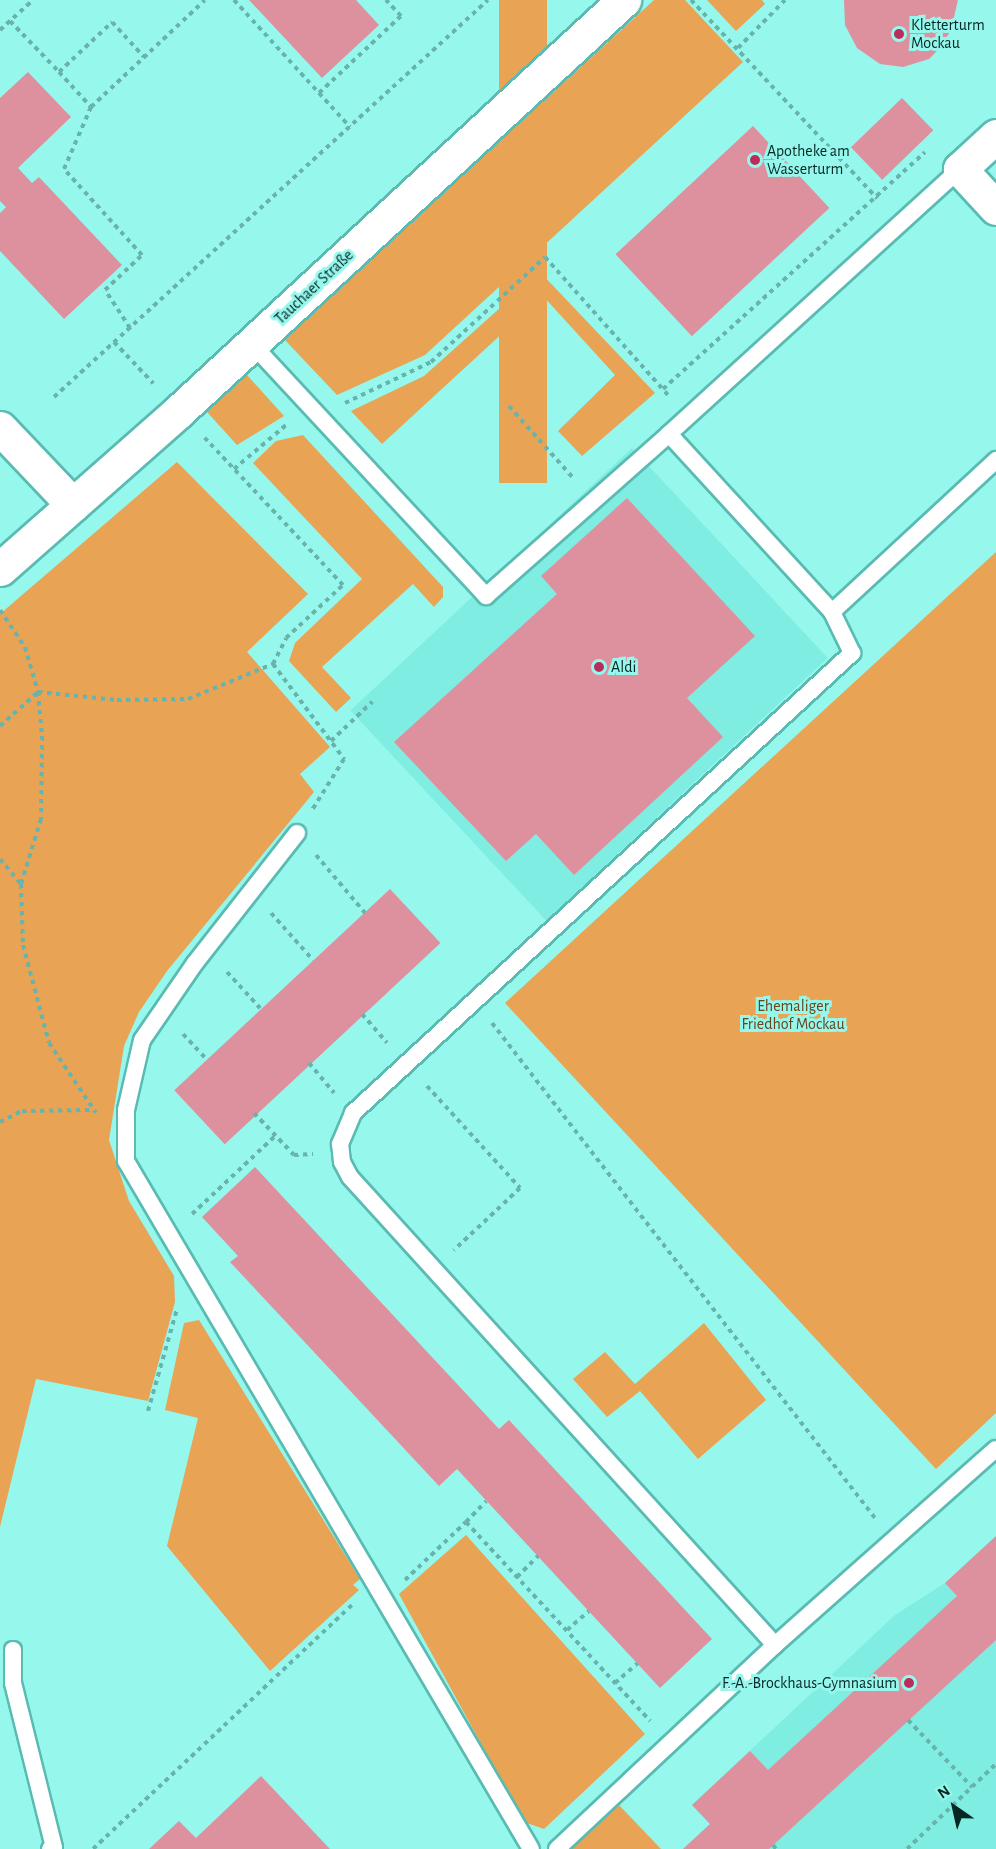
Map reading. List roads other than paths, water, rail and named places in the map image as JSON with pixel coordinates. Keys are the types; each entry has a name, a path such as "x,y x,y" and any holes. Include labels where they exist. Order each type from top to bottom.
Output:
{"street":[{"name":"Tauchaer Straße","path":"0,569 252,344 624,0"},
{"path":"996,136 960,169 996,208"},
{"path":"0,428 73,505"}],"lane":[{"path":"252,344 320,420 486,596 669,434 960,169"},
{"path":"669,434 832,612 852,653 353,1113 343,1128 340,1152 350,1177 775,1645"},
{"path":"832,612 996,460"},
{"path":"297,833 206,950 142,1040 126,1110 126,1161 531,1849"},
{"path":"557,1849 775,1645 996,1449"},
{"path":"13,1650 13,1683 53,1849"}],"place":[{"name":"Kletterturm Mockau","path":"899,34"},
{"name":"Apotheke am Wasserturm","path":"755,160"},
{"name":"Aldi","path":"599,667"},
{"name":"F.-A.-Brockhaus-Gymnasium","path":"909,1683"}],"park label":[{"name":"Ehemaliger Friedhof Mockau","path":"793,1015"}]}
